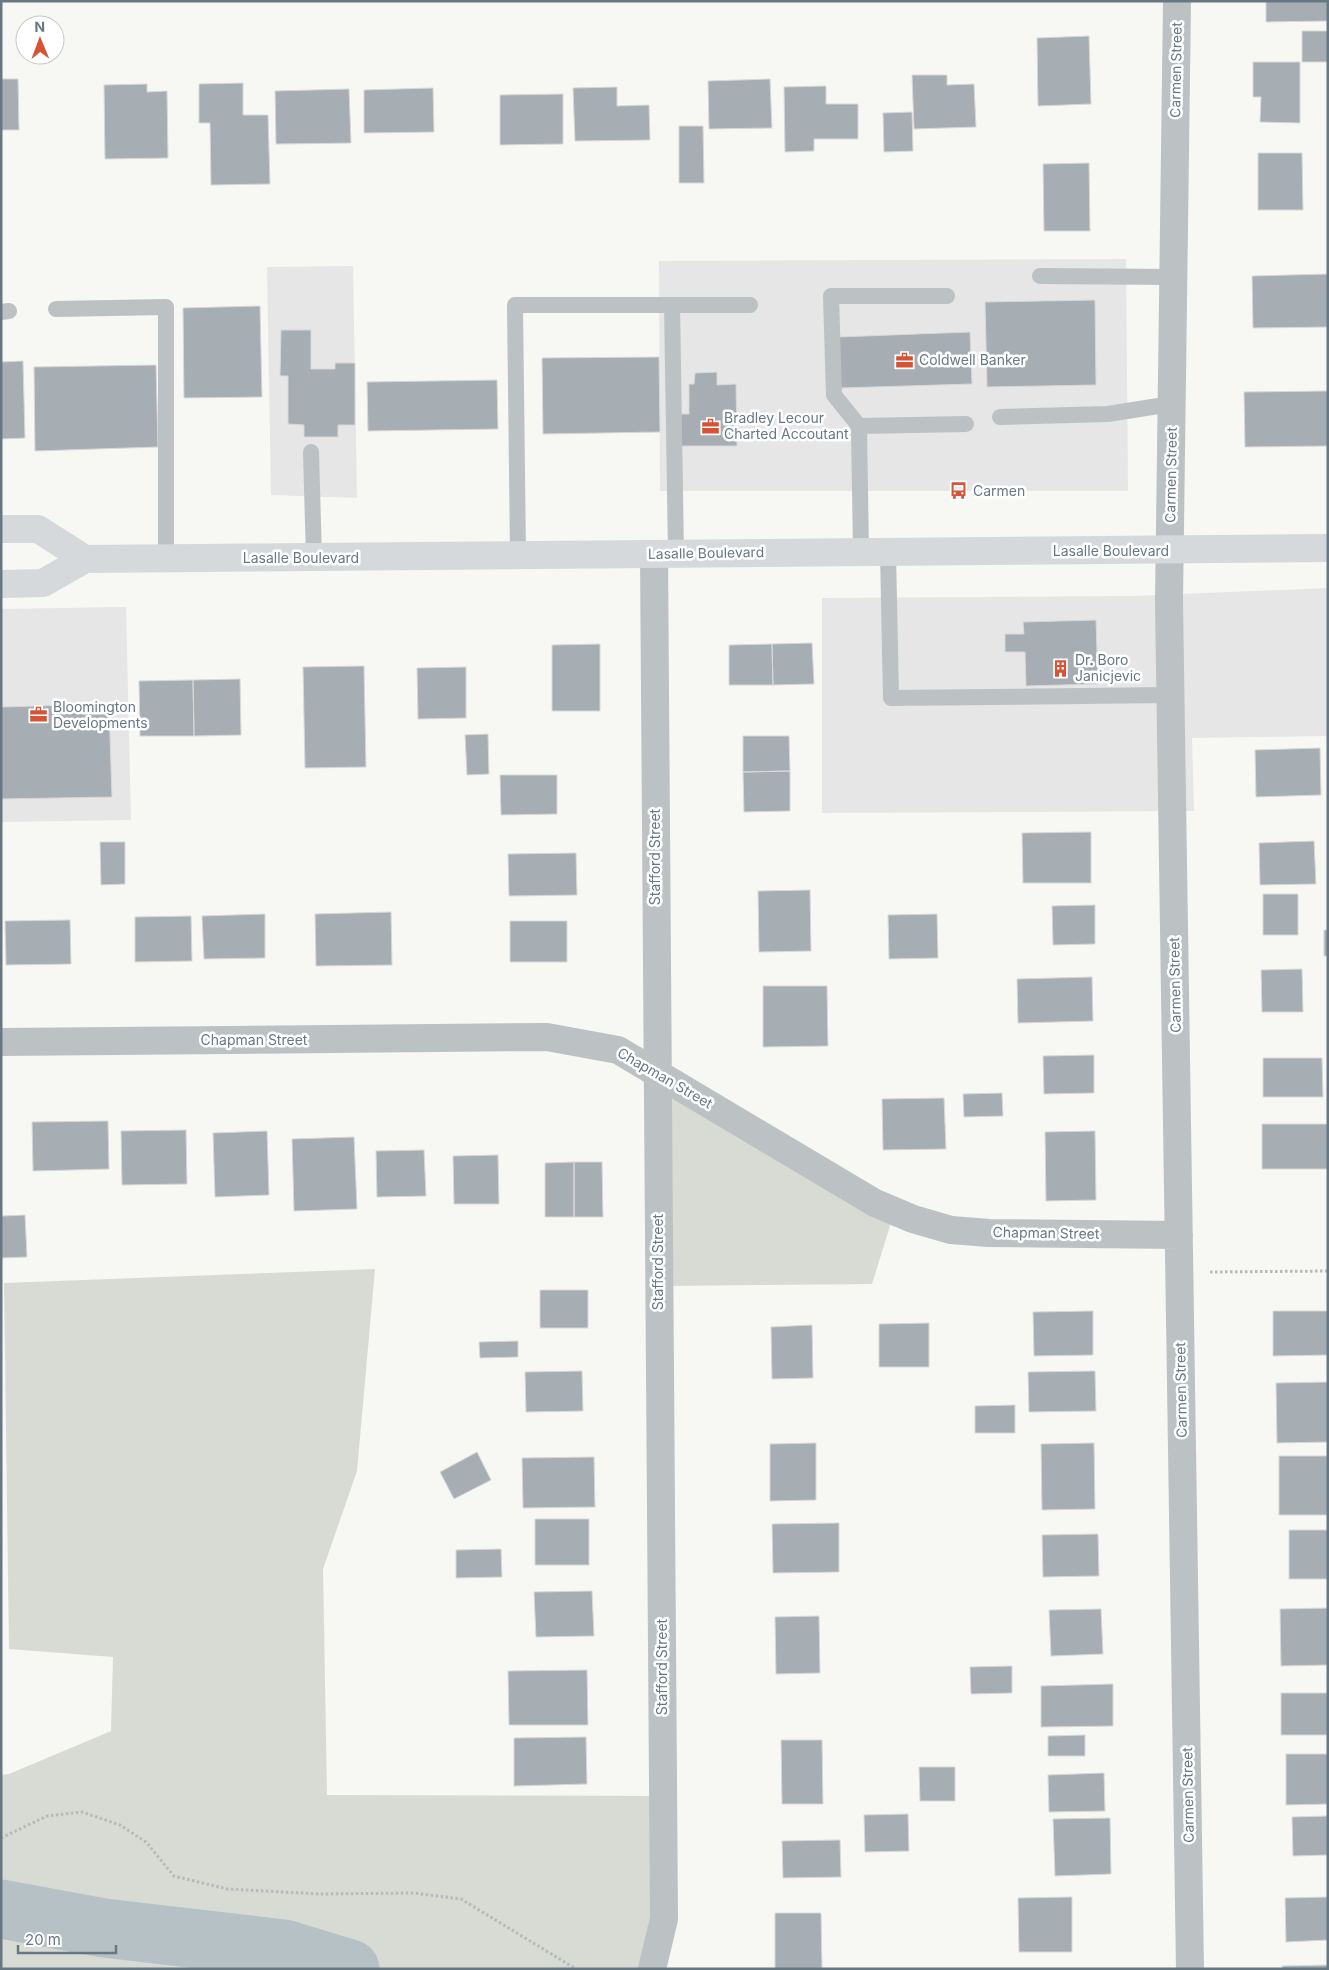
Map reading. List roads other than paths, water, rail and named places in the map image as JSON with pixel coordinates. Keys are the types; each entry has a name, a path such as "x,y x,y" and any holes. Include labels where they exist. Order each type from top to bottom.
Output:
{"main road":[{"path":"1,529 38,529 85,559"},
{"name":"Lasalle Boulevard","path":"1,584 43,583 85,559 665,553 1170,551 1328,548"}],"street":[{"name":"Carmen Street","path":"1176,1 1170,551 1171,695 1190,1969"},
{"name":"Stafford Street","path":"652,1969 664,1919 656,1071 665,553"},
{"name":"Chapman Street","path":"1,1042 547,1037 618,1050 875,1203 913,1219 950,1230 989,1233 1178,1235"}],"lane":[{"path":"1040,276 1173,277"},
{"path":"947,296 831,296 834,395 859,426 891,698 1171,695"},
{"path":"518,556 515,305 750,305"},
{"path":"665,553 672,305"},
{"path":"56,309 166,307 166,559"},
{"path":"1000,417 1108,414 1172,404"},
{"path":"859,426 966,424"},
{"path":"311,452 314,558"}],"waterway":[{"path":"1,1909 104,1928 284,1949 350,1969"}],"place":[{"name":"Coldwell Banker","path":"905,360"},
{"name":"Bradley Lecour Charted Accoutant","path":"710,426"},
{"name":"Carmen","path":"959,491"},
{"name":"Dr. Boro Janicjevic","path":"1061,668"},
{"name":"Bloomington Developments","path":"39,715"}]}
